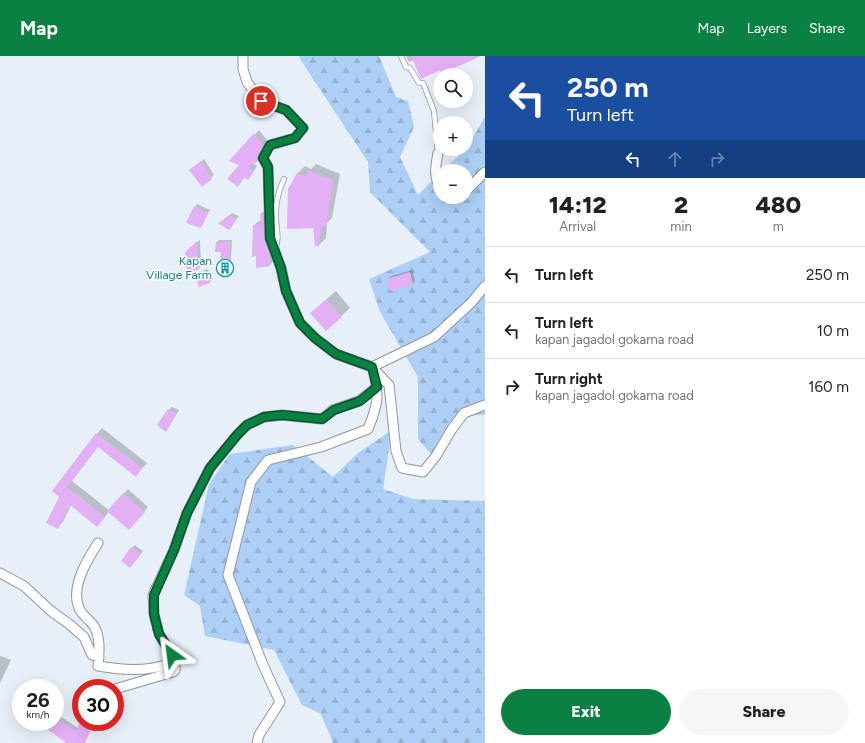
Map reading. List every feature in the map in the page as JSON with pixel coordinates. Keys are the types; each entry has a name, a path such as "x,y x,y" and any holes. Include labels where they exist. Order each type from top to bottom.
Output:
{"street":[{"path":"243,56 243,69 247,82 261,101 286,110 303,128 295,138 270,145 263,158 268,167 270,238 286,291 300,323 315,338 336,354 372,367 390,385 396,451 402,468 423,472 464,413 485,405"},
{"path":"473,184 485,172"},
{"path":"372,367 434,337 471,303 485,286"},
{"path":"257,743 259,735 280,702 263,665 228,575 251,482 268,460 321,447 368,429 378,407 377,387 372,367"},
{"path":"169,664 172,655 159,634 154,614 154,595 174,550 187,513 215,462 247,425 264,417 282,415 322,419 334,410 360,401 377,387"},
{"path":"98,543 87,559 81,574 78,587 78,603 84,616 94,626 98,638 98,666 124,670 147,670 169,664 175,666 175,670 173,672 124,686"},
{"path":"0,573 24,586 51,611 69,624 84,637 92,655 99,657"}],"lane":[{"path":"401,56 406,67 410,68 419,83 423,83 434,116"},
{"path":"275,251 278,244 276,218 277,195 284,179"}],"green space":[{"path":"299,56 379,56 396,97 408,101 414,127 400,157 418,195 433,180 433,204 473,204 473,164 450,164 458,156 473,156 473,137 485,117 485,415 464,416 447,443 431,454 418,439 418,377 380,312 369,279 430,252 370,192 368,162"},
{"path":"392,430 383,489 413,499 485,501 485,743 333,743 321,714 302,705 274,650 205,636 200,606 184,595 209,484 230,454 293,445 333,477 358,453"}],"building":[{"path":"411,56 481,56 454,68 433,68 433,73 421,79"},
{"path":"254,133 263,145 258,156 258,161 249,167 254,171 248,180 244,177 238,187 227,179 239,165 229,161"},
{"path":"201,161 212,179 202,187 189,170"},
{"path":"309,170 333,180 326,226 321,227 319,246 315,246 313,228 287,229 288,189 297,173 305,176"},
{"path":"194,206 208,213 201,228 186,223"},
{"path":"263,212 264,238 270,255 270,266 256,268 256,256 252,257 253,225 261,224 260,214"},
{"path":"229,215 237,218 230,229 218,224"},
{"path":"197,241 199,270 187,271 185,252"},
{"path":"216,242 230,242 229,276 219,274 221,252 215,252"},
{"path":"206,272 210,283 199,287 195,274"},
{"path":"410,272 413,284 390,291 387,279"},
{"path":"327,299 342,317 326,331 310,313"},
{"path":"168,409 177,413 166,432 157,425"},
{"path":"96,433 142,468 136,477 98,447 67,487 105,517 97,527 70,505 58,529 46,523 59,497 52,491"},
{"path":"123,493 145,512 129,530 107,511"},
{"path":"131,547 141,554 130,568 121,561"},
{"path":"64,723 72,728 72,731 90,731 85,743 67,743 49,731 64,731"}],"place":[{"name":"Kapan Village Farm","path":"225,268"}],"route":[{"path":"172,655 159,634 154,614 154,595 168,565 187,513 210,468 247,425 264,417 282,415 322,419 334,410 360,401 377,387 372,367 336,354 315,338 300,323 286,291 281,268 270,238 271,212 268,167 263,158 270,145 295,138 303,128 286,110 261,101"}]}
